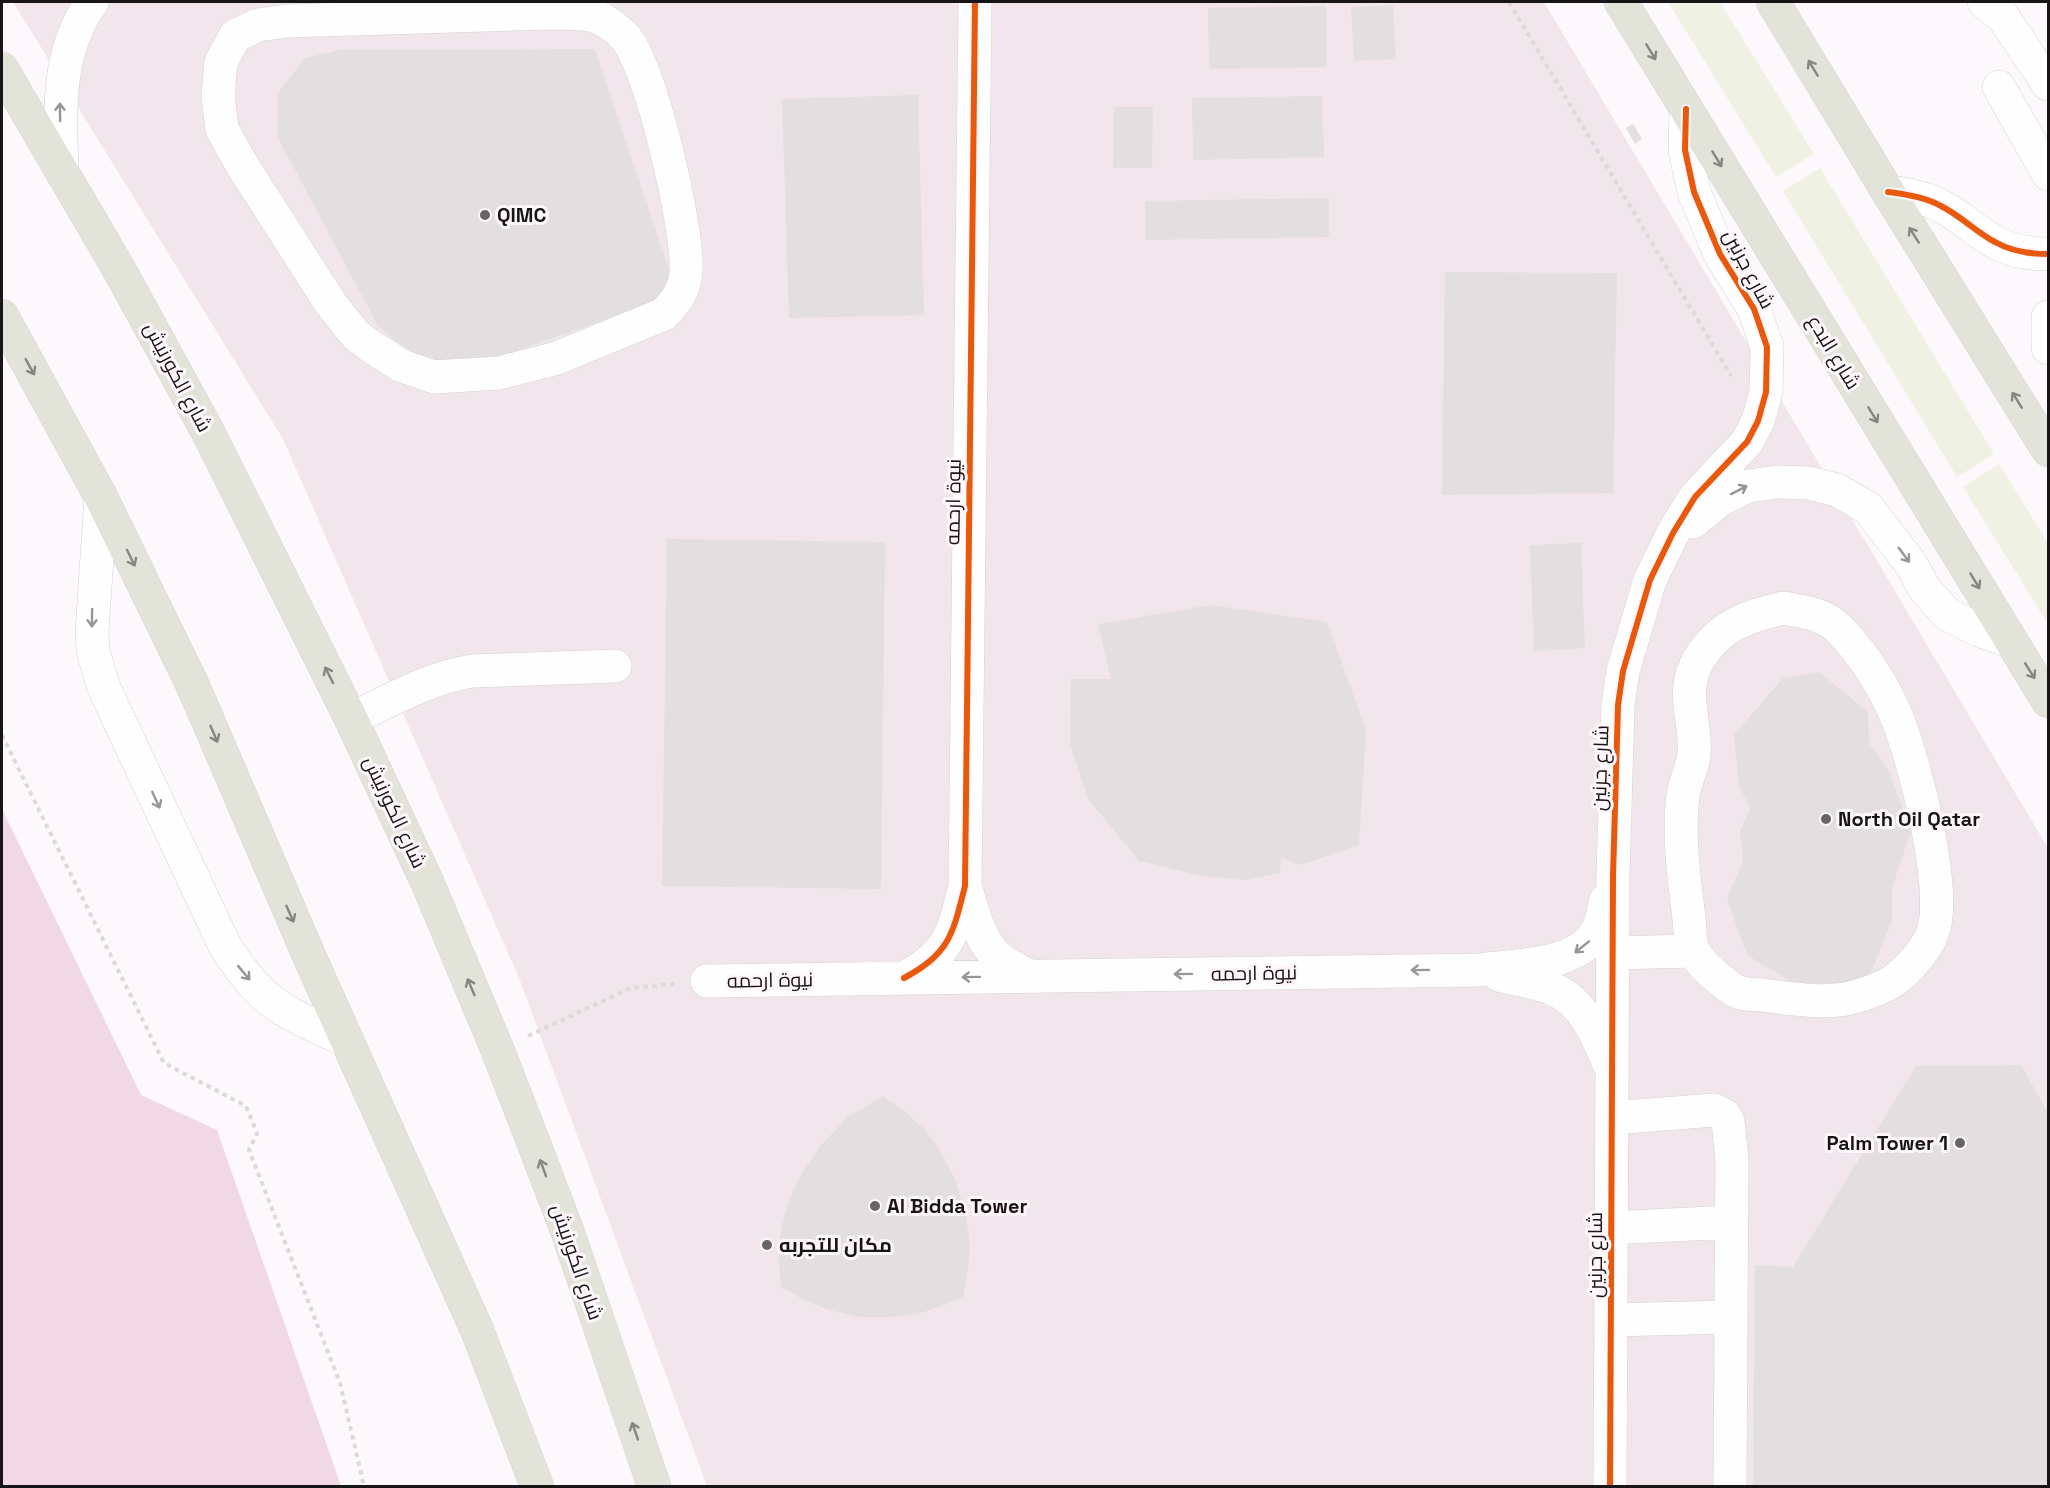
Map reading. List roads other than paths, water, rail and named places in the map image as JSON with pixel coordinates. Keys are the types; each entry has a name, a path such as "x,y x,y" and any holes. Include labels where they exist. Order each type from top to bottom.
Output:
{"main road":[{"name":"شارع البدع","path":"1621,2 2049,701"},
{"path":"1773,2 2049,450"},
{"name":"شارع الكورنيش","path":"2,69 120,271 208,432 351,719 428,884 498,1051 568,1233 654,1486"},
{"path":"2,316 101,497 193,686 258,839 477,1330 537,1486"}],"street":[{"name":"شارع الكورنيش","path":"62,171 60,104 66,61 80,19 92,2"},
{"path":"952,2 965,34 975,49"},
{"name":"نيوة ارحمه","path":"904,978 923,969 943,949 956,921 965,886 975,2"},
{"path":"1984,2 2003,17 2049,84"},
{"path":"552,7 601,17 625,36 641,66 670,164 680,216 686,270 683,290 664,314 557,358 499,373 434,377 415,372 386,357 356,335 331,304 242,165 222,129 218,96 220,62 235,36 258,25 268,23 552,7"},
{"path":"2049,139 2006,83 2049,174"},
{"name":"شارع جرنين","path":"1610,1486 1612,953 1618,705 1623,671 1650,580 1673,533 1695,497 1747,442 1758,421 1766,392 1767,347 1754,309 1720,254 1694,192 1685,150 1686,109"},
{"path":"1888,192 1905,194 1940,205 2006,247 2034,254 2049,254"},
{"path":"2049,317 2049,348"},
{"path":"1673,533 1692,522 1720,500 1748,486 1777,482 1809,483 1837,490 1868,508 1911,564 1924,588 1947,614 1978,630 2012,642"},
{"path":"101,497 92,632 93,651 104,688 225,946 236,964 249,980 281,1008 348,1041"},
{"path":"1783,608 1809,611 1836,626 1865,661 1890,703 1907,743 1935,869 1936,923 1929,943 1896,979 1856,997 1790,999 1739,993 1718,980 1694,951 1681,840 1684,793 1694,755 1694,738 1688,703 1692,679 1698,662 1711,642 1734,624 1757,614 1783,608"},
{"path":"351,719 419,686 454,674 472,671 615,666"},
{"name":"نيوة ارحمه","path":"707,981 1479,970 1557,960 1582,950 1597,931 1613,876"},
{"name":"نيوة ارحمه","path":"965,886 981,935 991,951 1029,976"},
{"path":"1612,953 1694,951"},
{"name":"نيوة ارحمه","path":"1479,970 1546,986 1576,1004 1588,1018 1612,1072"},
{"path":"1612,1118 1714,1110 1724,1115 1728,1121 1732,1160 1730,1486"},
{"path":"1611,1228 1731,1222"},
{"path":"1611,1320 1731,1317"}],"place":[{"name":"QIMC","path":"485,215"},
{"name":"North Oil Qatar","path":"1826,819"},
{"name":"Palm Tower 1","path":"1960,1143"},
{"name":"Al Bidda Tower","path":"875,1206"},
{"name":"مكان للتجربه","path":"767,1245"}]}
